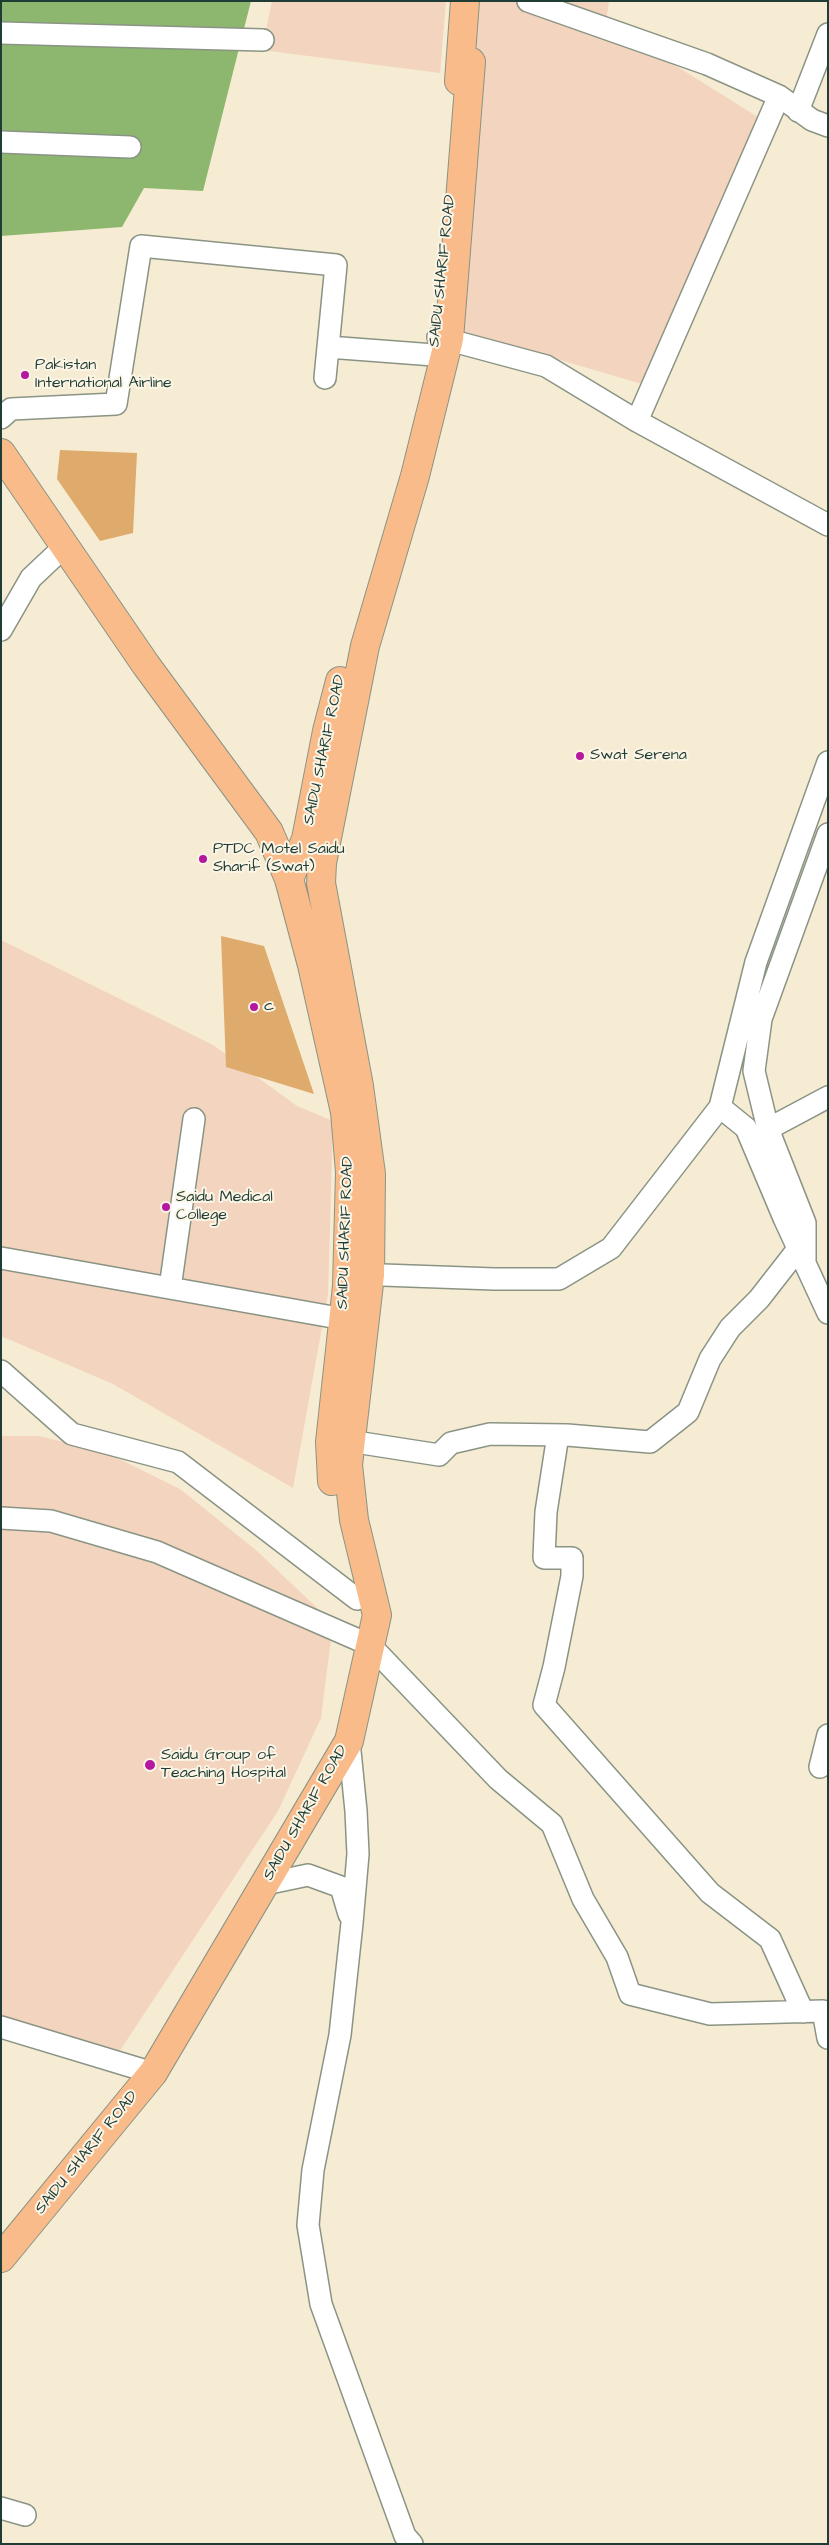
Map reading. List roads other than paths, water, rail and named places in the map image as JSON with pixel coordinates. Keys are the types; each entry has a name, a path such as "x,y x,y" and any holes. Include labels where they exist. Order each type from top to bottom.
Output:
{"main road":[{"path":"321,883 323,854 365,646 440,344 466,62 465,1"},
{"path":"1,453 146,665 269,832 289,880 312,965 349,1087 371,1174 359,1274 348,1465 354,1520 377,1615 370,1645"},
{"name":"SAIDU SHARIF ROAD","path":"289,880 306,839 327,731 359,606 409,474"},
{"path":"306,839 321,883 349,1087"},
{"name":"SAIDU SHARIF ROAD","path":"1,2258 152,2073 349,1741 370,1645 339,1532 333,1495 330,1454 344,1319 359,1274"}],"street":[{"path":"528,1 707,64 779,96 798,111 828,126"},
{"path":"1,33 263,40"},
{"path":"798,111 828,34"},
{"path":"637,421 779,96"},
{"path":"1,142 130,146"},
{"path":"1,418 10,409 116,404 140,246 336,265 325,378"},
{"path":"328,347 440,344 546,366 637,421 828,525"},
{"path":"1,630 31,578 65,546"},
{"path":"359,1274 494,1279 559,1279 612,1248 720,1107 756,962 828,762"},
{"path":"349,1441 439,1455 451,1443 490,1434 558,1435 650,1442 688,1412 710,1359 730,1328 802,1255 805,1223 768,1128 754,1071 761,1018 826,846"},
{"path":"768,1128 828,1097"},
{"path":"720,1107 746,1128 828,1313"},
{"path":"170,1288 194,1119"},
{"path":"1,1258 344,1319"},
{"path":"1,1371 72,1434 178,1462 357,1599"},
{"path":"558,1435 546,1512 544,1558 572,1558 572,1576 554,1667 544,1705 647,1819 710,1893 770,1939 803,2012"},
{"path":"1,1518 50,1521 157,1552 370,1645 498,1779 552,1824 583,1899 617,1957 630,1994 710,2014 823,2012 828,2038"},
{"path":"820,1767 828,1735"},
{"path":"349,1741 358,1854 340,2035 313,2170 308,2225 321,2304 407,2541"},
{"path":"265,1884 308,1875 341,1887 352,1923"},
{"path":"1,2027 152,2073"},
{"path":"1,2508 25,2515"}],"place":[{"name":"Pakistan International Airline","path":"25,375"},
{"name":"Swat Serena","path":"580,756"},
{"name":"PTDC Motel Saidu Sharif (Swat)","path":"203,859"},
{"name":"c","path":"254,1007"},
{"name":"Saidu Medical College","path":"166,1207"},
{"name":"Saidu Group of Teaching Hospital","path":"150,1765"}]}
